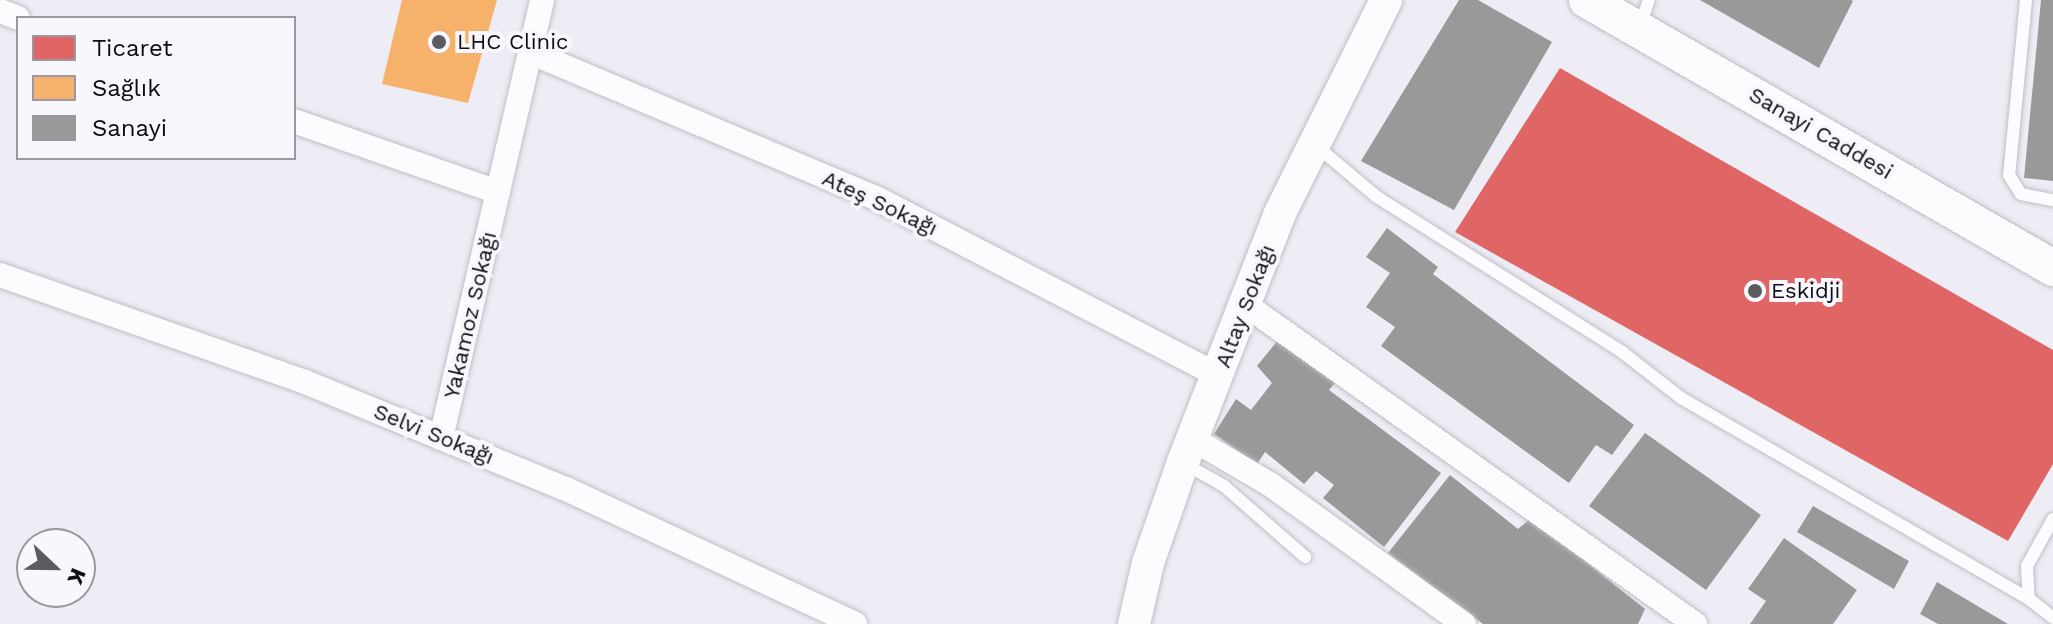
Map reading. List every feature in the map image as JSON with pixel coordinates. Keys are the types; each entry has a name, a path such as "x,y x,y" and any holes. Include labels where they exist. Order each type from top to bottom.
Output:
{"main road":[{"name":"Sanayi Caddesi","path":"1587,0 1644,14 2053,268"}],"street":[{"name":"Yakamoz Sokağı","path":"441,438 542,0"},
{"name":"Altay Sokağı","path":"1134,624 1148,563 1187,450 1219,376 1280,213 1386,0"},
{"name":"Ateş Sokağı","path":"530,52 876,198 1219,376"},
{"path":"296,122 498,192"},
{"name":"Selvi Sokağı","path":"0,275 305,382 566,489 855,624"},
{"path":"1246,305 1695,624"},
{"path":"1187,450 1271,485 1464,624"}],"lane":[{"path":"2026,0 2009,175 2021,194 2053,200"},
{"path":"1313,144 1377,197 1622,352 1681,398 2029,599 2053,618"},
{"path":"1187,450 1305,557"},
{"path":"2029,599 2027,566 2053,519"}],"building: Ticaret":[{"name":"Eskidji","path":"1560,68 2053,350 2053,464 2008,541 1455,232"}],"building: Sağlık":[{"name":"LHC Clinic","path":"402,0 497,0 468,103 382,84"}],"building: Sanayi":[{"path":"1459,0 1478,0 1552,42 1454,210 1361,161"},
{"path":"1700,0 1851,0 1853,1 1819,68"},
{"path":"2041,0 2053,0 2053,181 2024,178"},
{"path":"1387,228 1438,267 1433,274 1634,425 1612,455 1596,445 1569,483 1381,346 1395,327 1366,307 1390,273 1366,257"},
{"path":"1278,340 1335,383 1329,390 1441,473 1384,547 1323,498 1334,485 1316,471 1304,484 1265,452 1257,464 1214,434 1236,399 1251,410 1272,383 1257,366"},
{"path":"1645,433 1761,515 1706,590 1589,506"},
{"path":"1450,475 1518,529 1531,518 1645,609 1638,624 1483,624 1388,553"},
{"path":"1813,506 1909,561 1894,589 1797,532"},
{"path":"1784,538 1857,590 1833,624 1750,624 1766,601 1748,589"},
{"path":"1937,582 2008,624 1938,624 1920,614"}],"place":[{"name":"LHC Clinic","path":"439,42"},
{"name":"Eskidji","path":"1755,291"}]}
